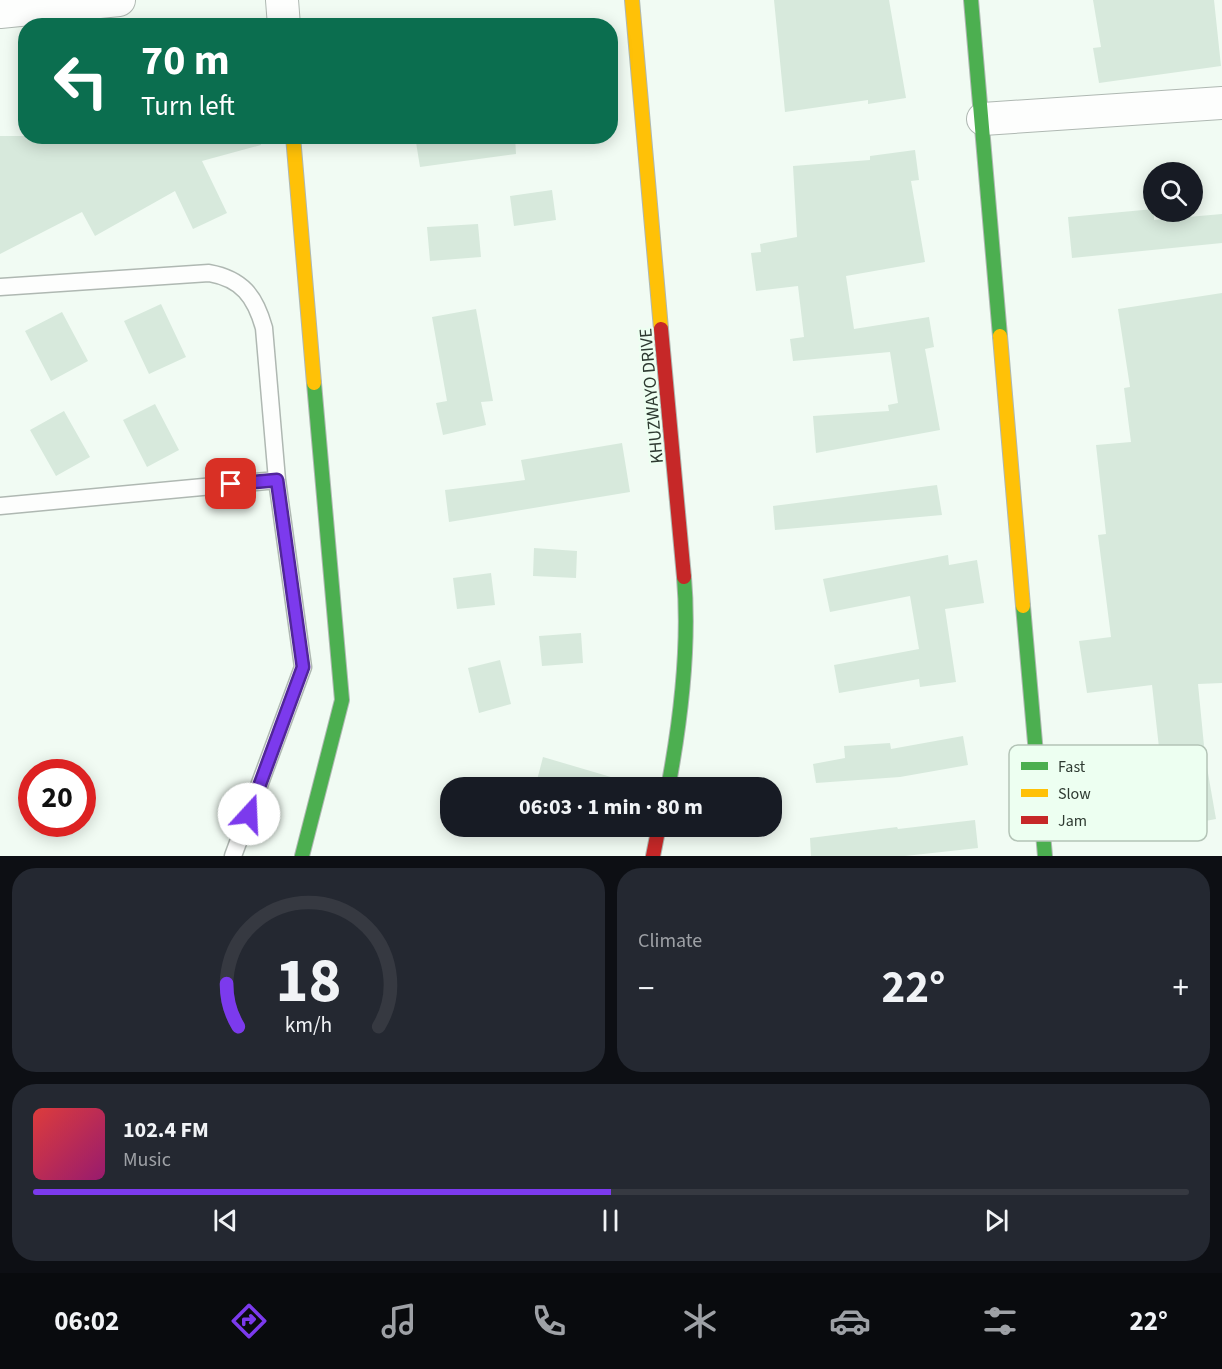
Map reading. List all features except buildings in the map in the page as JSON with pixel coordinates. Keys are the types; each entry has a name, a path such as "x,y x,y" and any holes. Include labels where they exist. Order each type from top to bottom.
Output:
{"street":[{"path":"0,12 119,0"},
{"path":"282,0 283,18"},
{"name":"KHUZWAYO DRIVE","path":"632,0 686,603 686,663 680,734 670,777"},
{"path":"971,0 1036,745"},
{"path":"982,119 1222,103"},
{"path":"295,144 342,700 302,856"},
{"path":"653,856 657,837"},
{"path":"1044,841 1045,856"}],"lane":[{"path":"0,287 209,273 230,277 258,307 264,328 277,480 303,667 234,856"},
{"path":"0,506 277,480"}],"traffic: fast":[{"path":"971,0 1000,336"},
{"path":"302,856 342,700 314,383"},
{"path":"670,777 677,736 685,656 684,577"},
{"path":"1023,606 1035,745"},
{"path":"1044,841 1045,856"}],"traffic: slow":[{"path":"632,0 661,329"},
{"path":"294,144 314,383"},
{"path":"1000,336 1023,606"}],"traffic: jam":[{"path":"661,329 684,577"},
{"path":"653,856 657,837"}],"route":[{"path":"231,484 277,480 303,667 249,814"}]}
